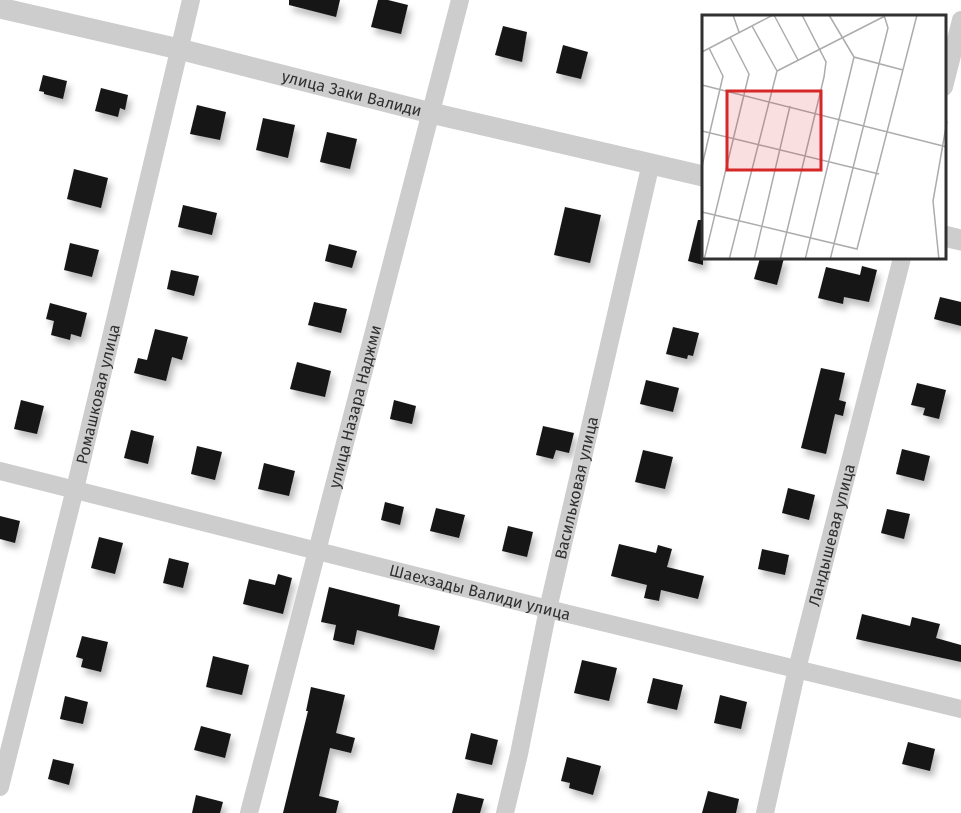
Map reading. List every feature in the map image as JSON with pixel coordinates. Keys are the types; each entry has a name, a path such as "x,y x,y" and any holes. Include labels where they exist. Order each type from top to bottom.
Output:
{"street":[{"name":"Ромашковая улица","path":"0,787 75,489 191,0"},
{"name":"улица Назара Наджми","path":"249,813 460,0"},
{"name":"улица Заки Валиди","path":"0,8 179,49 431,113 702,176"},
{"path":"946,83 961,20"},
{"name":"Васильковая улица","path":"505,813 548,609 651,163"},
{"path":"946,236 961,240"},
{"name":"Ландышевая улица","path":"765,813 797,669 901,260"},
{"name":"Шаехзады Валиди улица","path":"0,471 548,609 961,709"}],"building":[{"path":"289,0 340,0 336,17 289,5"},
{"path":"378,0 408,5 401,34 371,27"},
{"path":"503,26 527,32 522,62 495,55"},
{"path":"563,45 588,52 581,79 556,73"},
{"path":"43,75 67,81 63,99 39,91"},
{"path":"101,88 128,95 125,110 120,108 118,117 95,111"},
{"path":"197,105 226,112 220,140 190,134"},
{"path":"263,118 295,125 288,158 256,150"},
{"path":"327,132 357,139 350,169 320,162"},
{"path":"74,169 108,178 101,208 67,199"},
{"path":"183,205 217,213 212,235 178,227"},
{"path":"565,207 601,215 590,263 554,255"},
{"path":"698,220 702,220 703,265 688,261"},
{"path":"70,243 99,250 92,277 64,270"},
{"path":"329,244 357,251 352,268 325,261"},
{"path":"759,260 783,260 777,285 754,279"},
{"path":"862,266 877,270 869,302 844,297 843,304 818,298 826,267 860,275"},
{"path":"171,270 199,276 194,296 167,289"},
{"path":"940,297 961,302 961,326 934,319"},
{"path":"314,302 347,309 341,333 308,325"},
{"path":"50,303 87,313 81,337 71,334 70,340 51,335 54,321 46,319"},
{"path":"673,327 699,333 693,356 688,355 687,359 666,354"},
{"path":"155,329 188,337 182,360 172,357 166,381 134,373 138,358 147,360"},
{"path":"297,362 331,371 325,397 290,389"},
{"path":"821,368 845,373 839,400 846,402 843,416 835,414 826,454 801,448"},
{"path":"646,380 679,388 673,412 640,404"},
{"path":"917,383 946,390 939,419 923,415 925,408 911,405"},
{"path":"21,400 44,406 37,434 14,429"},
{"path":"394,400 416,406 412,424 390,419"},
{"path":"543,426 574,433 569,453 556,450 553,459 536,455"},
{"path":"131,430 154,436 148,464 124,458"},
{"path":"197,446 222,452 215,480 191,474"},
{"path":"902,449 930,456 924,481 896,474"},
{"path":"643,450 673,457 665,489 635,482"},
{"path":"264,463 295,471 289,496 258,489"},
{"path":"788,488 815,495 809,520 782,513"},
{"path":"385,502 404,507 400,525 381,520"},
{"path":"436,508 465,515 459,538 430,531"},
{"path":"887,509 910,514 904,539 881,533"},
{"path":"0,516 20,521 15,543 0,539"},
{"path":"508,526 533,532 527,557 502,551"},
{"path":"99,537 123,543 115,574 91,568"},
{"path":"619,544 656,553 658,545 672,549 667,567 704,576 698,599 661,590 659,601 644,598 647,585 611,576"},
{"path":"762,549 789,555 785,575 758,569"},
{"path":"169,558 189,563 183,588 163,583"},
{"path":"278,574 292,578 283,614 243,604 249,579 275,585"},
{"path":"329,587 400,605 398,616 440,626 434,650 357,630 354,645 333,640 336,625 321,622"},
{"path":"862,614 910,626 912,617 940,624 936,638 961,645 961,662 856,639"},
{"path":"82,636 108,642 101,672 81,667 83,659 76,657"},
{"path":"213,656 249,665 242,695 206,687"},
{"path":"582,660 617,668 609,701 574,693"},
{"path":"653,678 683,685 677,710 647,703"},
{"path":"311,687 345,695 336,733 355,738 351,753 330,748 319,796 339,801 336,813 283,813 308,711 306,711"},
{"path":"720,695 747,702 741,729 714,723"},
{"path":"65,696 88,702 83,724 60,719"},
{"path":"201,726 231,734 225,758 194,750"},
{"path":"471,733 498,740 492,765 465,759"},
{"path":"908,742 935,749 930,771 902,764"},
{"path":"567,757 601,766 593,795 569,788 570,783 561,781"},
{"path":"53,759 74,764 69,785 48,779"},
{"path":"708,791 739,799 736,813 702,813"},
{"path":"457,793 484,799 480,813 452,813"},
{"path":"196,795 223,802 220,813 192,813"}]}
